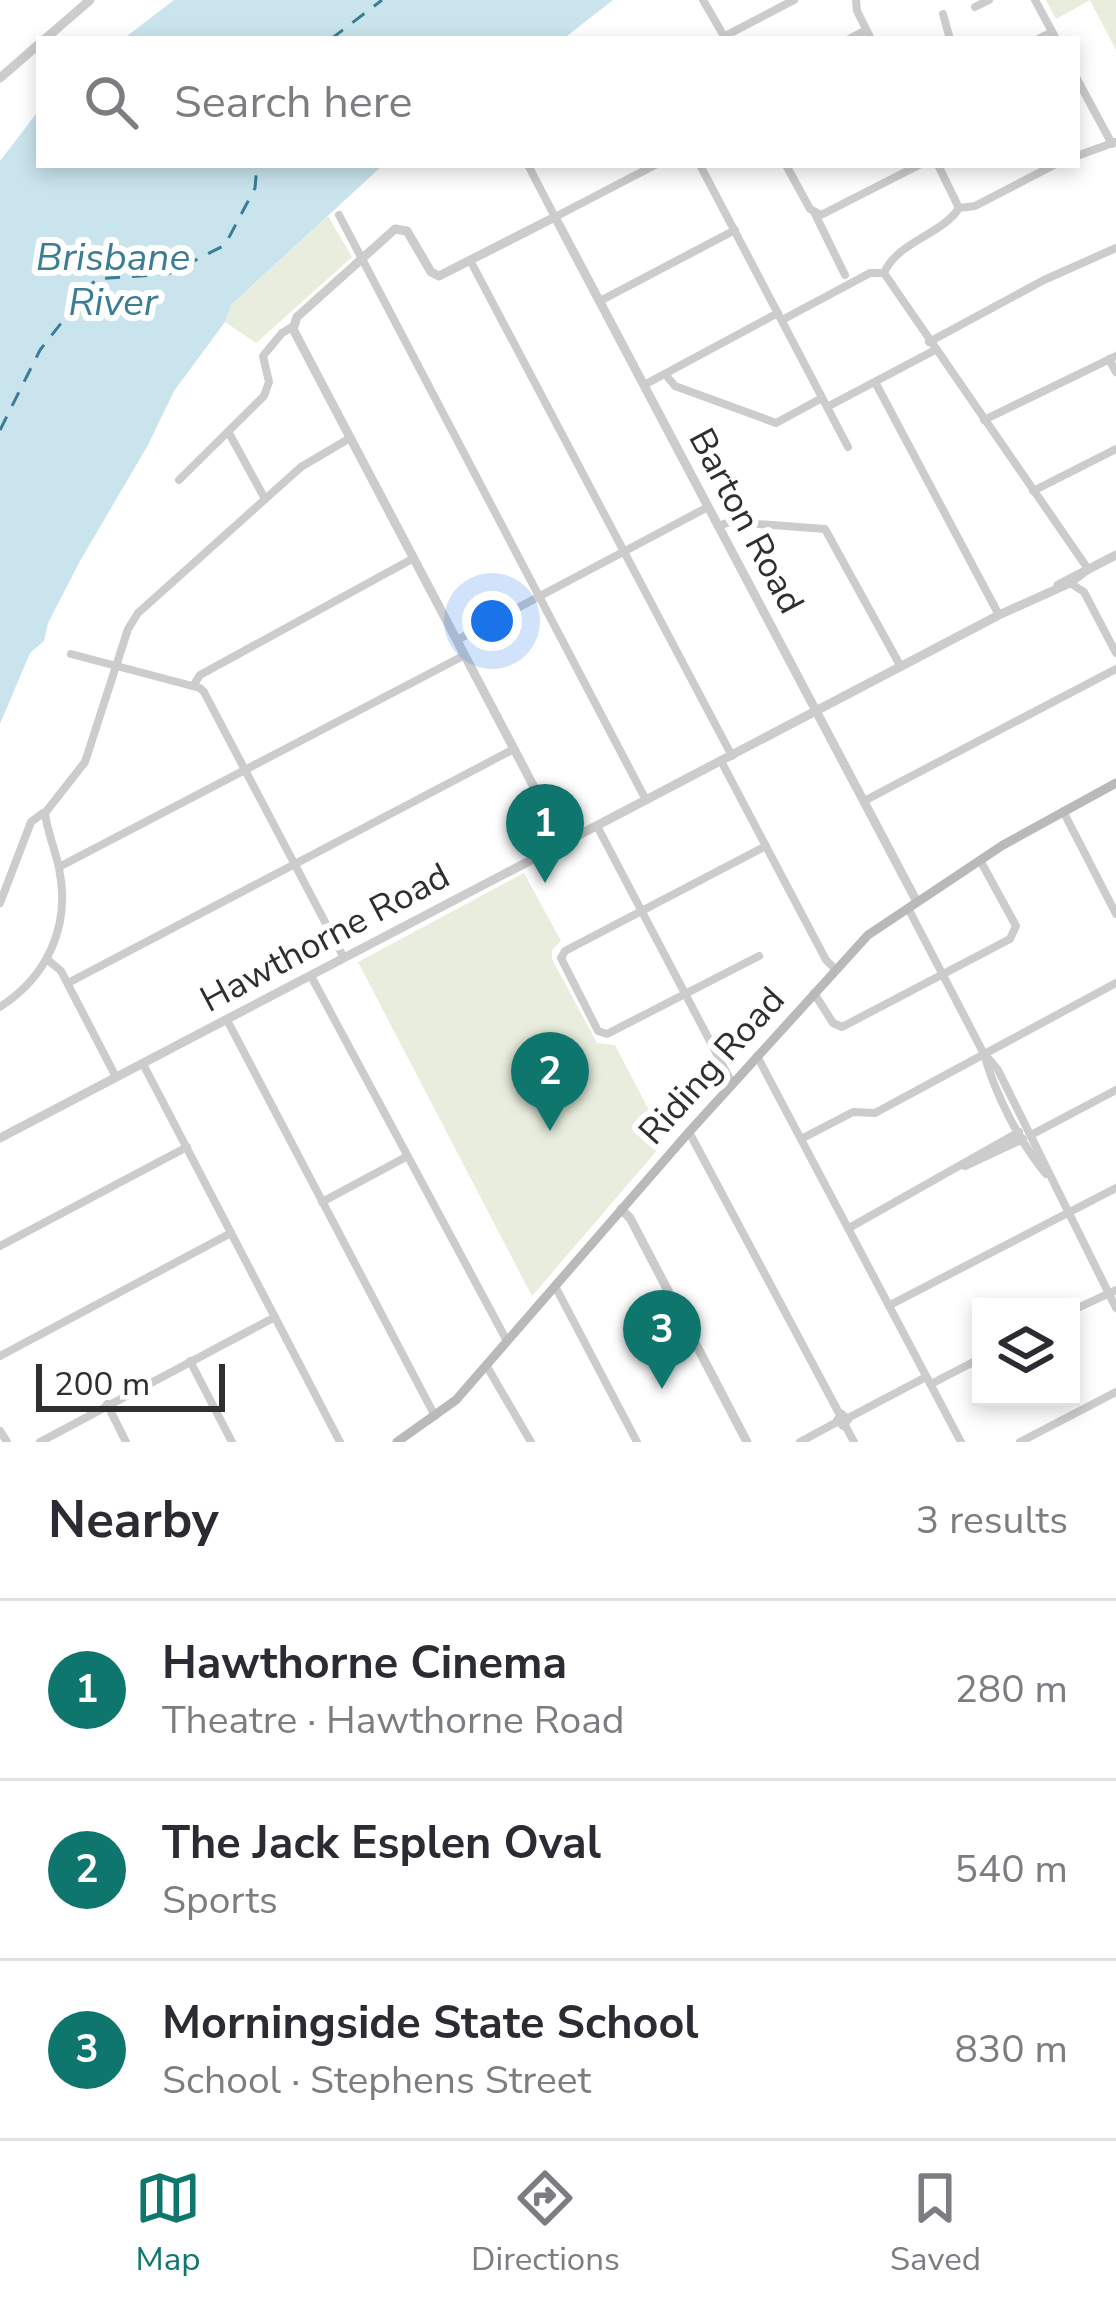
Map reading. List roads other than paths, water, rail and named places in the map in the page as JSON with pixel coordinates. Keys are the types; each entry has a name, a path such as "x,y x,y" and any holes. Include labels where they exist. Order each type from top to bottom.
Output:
{"main road":[{"name":"Riding Road","path":"397,1442 411,1438 456,1400 732,1083 868,935 980,860 1116,784"}],"street":[{"path":"703,0 724,36"},
{"path":"727,36 794,0"},
{"path":"856,0 868,34"},
{"path":"975,7 989,0"},
{"path":"1035,0 1053,35"},
{"path":"48,36 85,2"},
{"path":"943,14 949,36"},
{"path":"0,78 36,47"},
{"path":"1080,84 1114,143 1080,155"},
{"name":"Barton Road","path":"530,168 864,801 912,905"},
{"path":"179,479 264,396 268,382 263,356 282,332 392,230 407,231 436,275 447,274 649,168"},
{"path":"702,168 848,447"},
{"path":"788,168 844,275"},
{"path":"815,214 830,213 914,168"},
{"path":"939,168 959,208"},
{"path":"884,273 894,259 959,208 975,206 1048,168"},
{"path":"339,215 646,800"},
{"path":"600,301 735,230"},
{"path":"665,374 675,386 776,423 875,382 1044,280 1116,248"},
{"path":"471,262 624,552 766,846 835,970"},
{"path":"644,385 870,274 884,273"},
{"path":"884,273 1088,569"},
{"path":"292,327 564,844"},
{"path":"984,420 1113,358 1116,372"},
{"path":"875,382 999,615"},
{"path":"229,433 266,499"},
{"path":"0,903 32,822 85,762 138,613 308,461 350,438"},
{"path":"1033,491 1116,449"},
{"path":"457,640 708,507"},
{"path":"718,526 730,522 825,529 901,667"},
{"name":"Hawthorne Road","path":"0,1138 1116,555"},
{"path":"193,686 200,675 414,558"},
{"name":"Hawthorne Road","path":"1057,586 1070,583 1088,569"},
{"path":"1070,583 1082,590 1116,653"},
{"path":"71,654 204,692 344,958"},
{"path":"59,867 465,655"},
{"path":"864,801 1116,669"},
{"path":"68,983 514,749"},
{"path":"1063,811 1116,914"},
{"path":"0,1007 21,992 48,960 60,926 59,867 45,812"},
{"path":"597,826 732,1083"},
{"path":"759,956 604,1034 598,1031 561,955 766,846"},
{"path":"832,1038 842,1028 1015,933 1016,926 980,860"},
{"path":"1106,894 1116,889"},
{"path":"912,905 943,975 984,1054 998,1070 1024,1135 1112,1292 1116,1308"},
{"path":"48,960 68,983 116,1077"},
{"path":"311,976 507,1341"},
{"path":"802,1138 853,1112 874,1113 1116,983"},
{"path":"814,993 833,1023 842,1028"},
{"path":"227,1019 435,1415"},
{"path":"756,1056 961,1442"},
{"path":"143,1064 340,1442"},
{"path":"850,1228 964,1166 972,1156 1116,1090"},
{"path":"689,1132 854,1442"},
{"path":"0,1246 187,1148"},
{"path":"322,1202 406,1157"},
{"path":"890,1305 1116,1188"},
{"path":"621,1210 630,1218 747,1442"},
{"path":"0,1356 231,1233"},
{"path":"555,1286 637,1442"},
{"path":"1080,1307 1112,1292"},
{"path":"40,1442 275,1317"},
{"path":"190,1361 232,1442"},
{"path":"800,1442 972,1362"},
{"path":"486,1365 531,1442"},
{"path":"1020,1442 1116,1392"},
{"path":"107,1404 127,1442"},
{"path":"0,1431 7,1442"}],"water":[{"path":"174,0 613,0 567,36 127,36"},
{"name":"Brisbane River","path":"36,114 36,168 380,168 231,305 225,322 174,391 80,561 48,623 44,641 30,653 0,724 0,161"}],"place":[{"name":"Hawthorne Cinema","path":"545,883"},
{"name":"The Jack Esplen Oval","path":"550,1131"},
{"name":"Morningside State School","path":"662,1389"}]}
